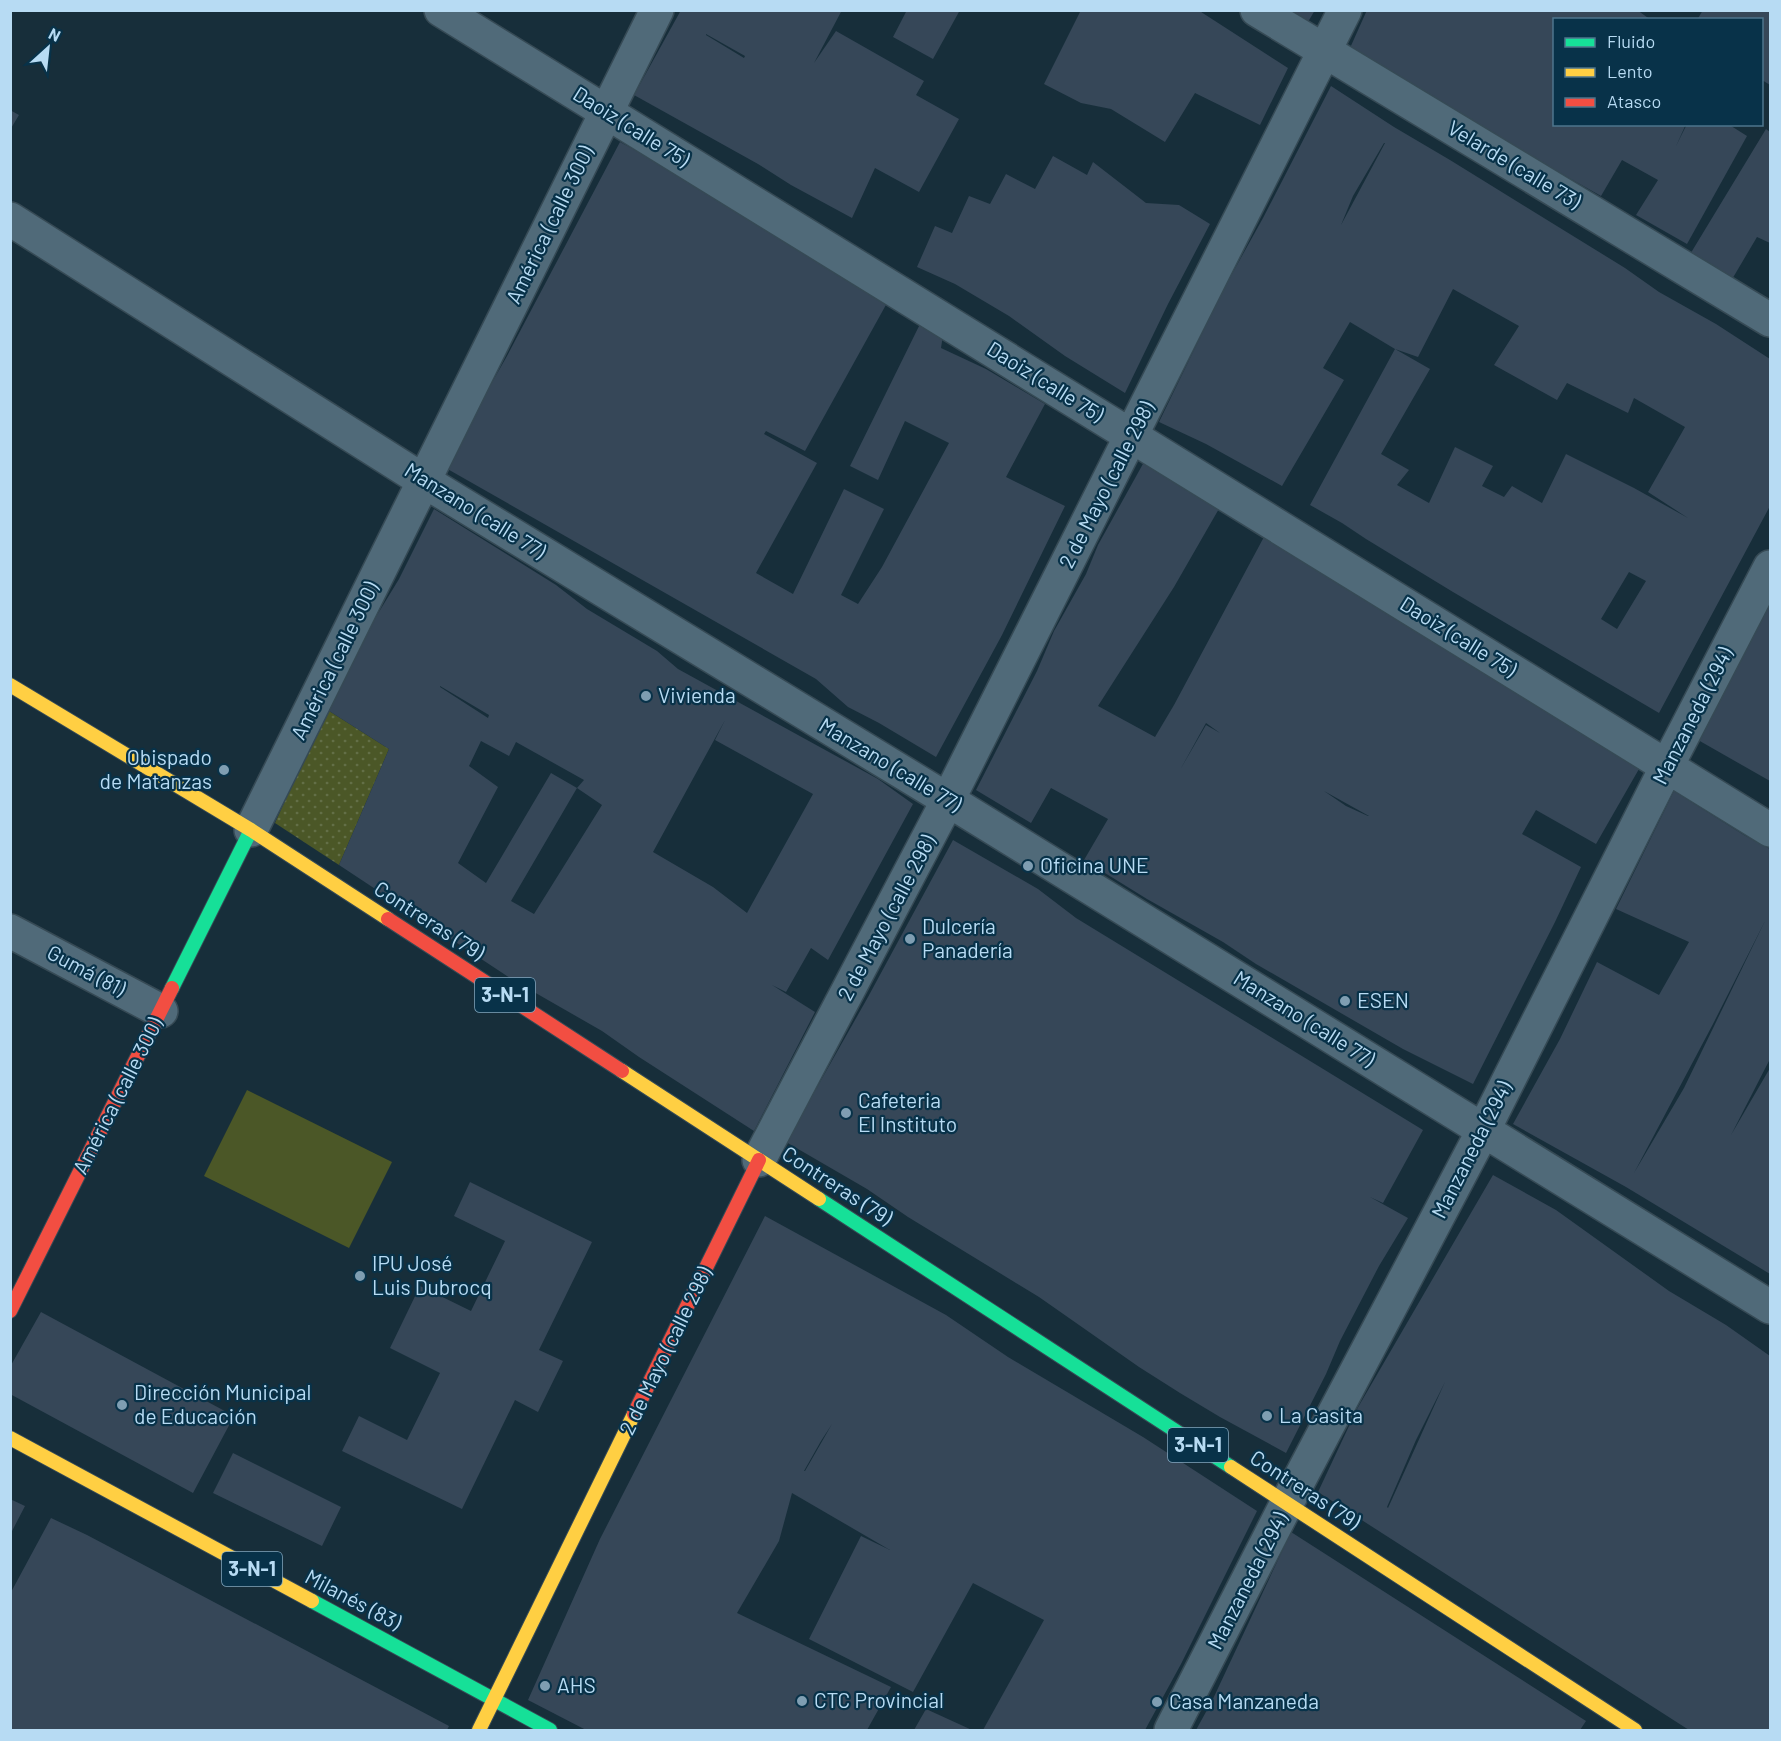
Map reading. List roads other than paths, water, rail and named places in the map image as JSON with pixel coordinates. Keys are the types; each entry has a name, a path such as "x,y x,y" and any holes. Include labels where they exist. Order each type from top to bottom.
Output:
{"main road":[{"name":"Contreras (79)","path":"10,685 251,830 1635,1731"},
{"name":"América (calle 300)","path":"10,1311 251,830"},
{"name":"2 de Mayo (calle 298)","path":"478,1731 759,1160"},
{"name":"Milanés (83)","path":"10,1438 550,1731"}],"street":[{"name":"Daoiz (calle 75)","path":"441,10 1770,830"},
{"name":"América (calle 300)","path":"251,830 657,10"},
{"name":"Velarde (calle 73)","path":"1257,10 1770,320"},
{"name":"2 de Mayo (calle 298)","path":"759,1160 948,800 1345,10"},
{"name":"Manzano (calle 77)","path":"10,219 424,481 948,800 1770,1307"},
{"name":"Manzaneda (294)","path":"1171,1731 1287,1503 1484,1130 1770,567"},
{"name":"Gumá (81)","path":"10,931 162,1011"}],"place":[{"name":"Vivienda","path":"646,696"},
{"name":"Obispado de Matanzas","path":"224,770"},
{"name":"Oficina UNE","path":"1028,866"},
{"name":"Dulcería Panadería","path":"910,939"},
{"name":"ESEN","path":"1345,1001"},
{"name":"Cafeteria El Instituto","path":"846,1113"},
{"name":"IPU José Luis Dubrocq","path":"360,1276"},
{"name":"Dirección Municipal de Educación","path":"122,1405"},
{"name":"La Casita","path":"1267,1416"},
{"name":"AHS","path":"545,1686"},
{"name":"CTC Provincial","path":"802,1701"},
{"name":"Casa Manzaneda","path":"1157,1702"}]}
